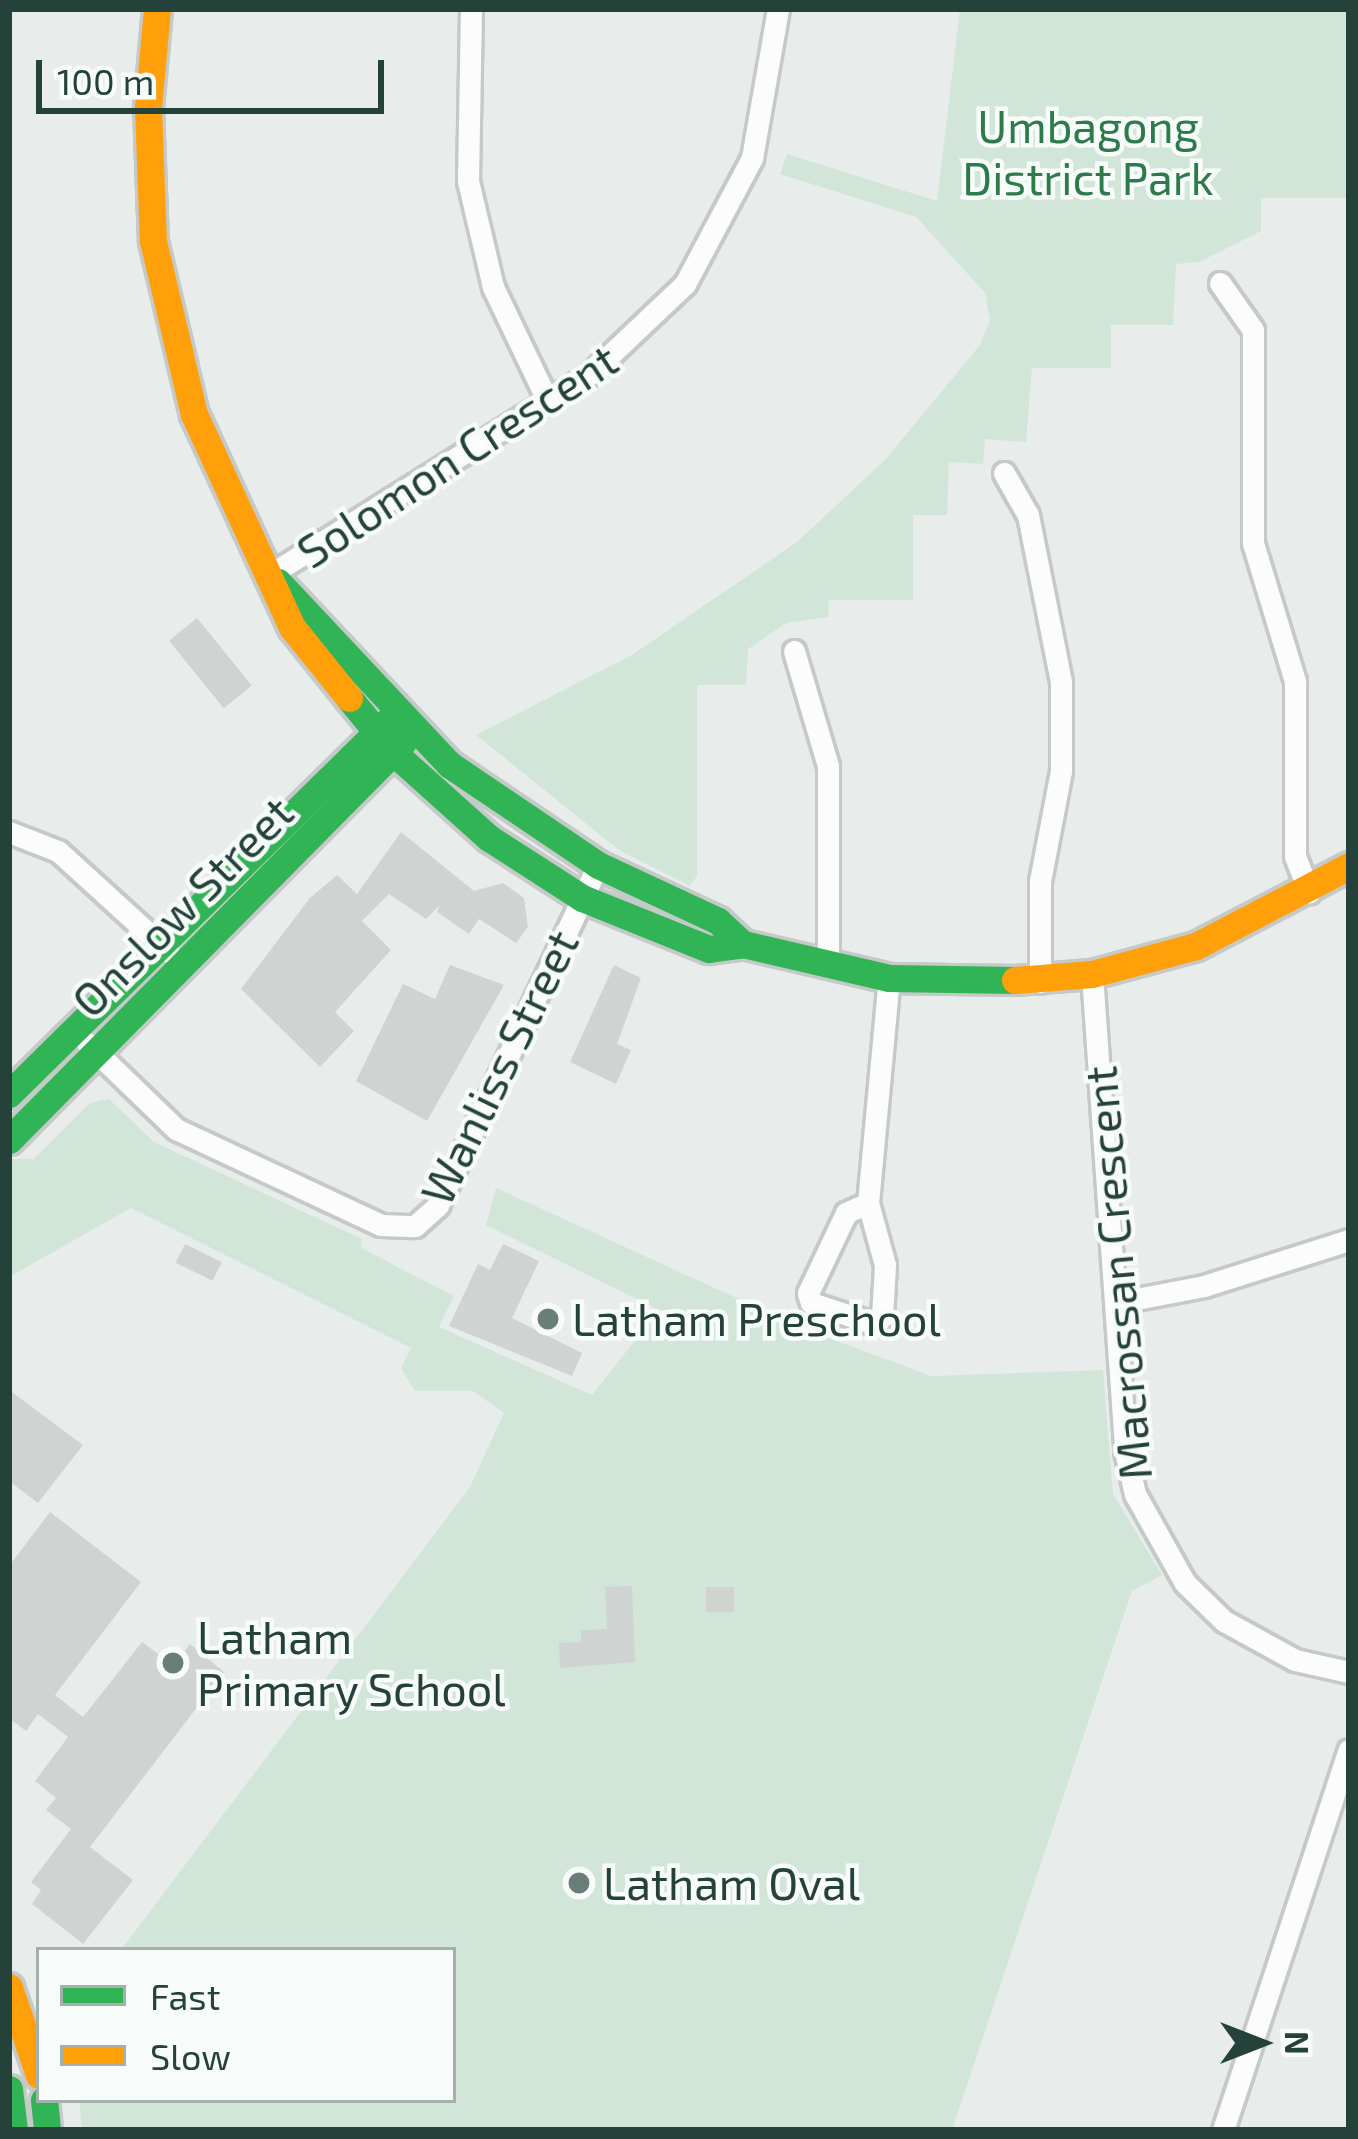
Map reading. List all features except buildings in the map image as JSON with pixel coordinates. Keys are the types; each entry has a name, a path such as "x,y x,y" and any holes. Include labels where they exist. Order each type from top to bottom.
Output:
{"street":[{"path":"158,9 147,152 169,328 194,414 271,574 395,732 489,838 582,898 709,949 743,944 889,978 1040,982 1092,974 1196,946 1310,892 1349,866"},
{"path":"471,9 468,181 493,287 548,402"},
{"name":"Solomon Crescent","path":"271,574 548,402 629,344 685,284 720,230 752,158 778,9"},
{"path":"1220,283 1253,330 1253,543 1295,681 1295,856 1310,892"},
{"path":"1004,473 1028,515 1061,682 1061,771 1040,881 1040,982"},
{"path":"794,651 828,766 828,967"},
{"path":"395,732 598,865 718,922 743,944"},
{"name":"Onslow Street","path":"9,1141 183,965 272,855 395,732"},
{"path":"9,832 58,850 183,965"},
{"name":"Onslow Street","path":"9,1094 161,944 272,855"},
{"name":"Wanliss Street","path":"74,1030 176,1129 381,1225 415,1226 438,1205 598,865"},
{"name":"Macrossan Crescent","path":"1092,974 1125,1451 1154,1539 1224,1621 1295,1660 1349,1672"},
{"path":"868,1203 846,1213 808,1293 811,1303 869,1322 882,1317 885,1265 868,1203 889,978"},
{"path":"1114,1303 1227,1280 1349,1240"},
{"path":"1222,2130 1349,1750"},
{"path":"9,1987 36,2066"},
{"path":"9,2089 14,2130"}],"green space":[{"name":"Umbagong District Park","path":"960,9 1349,9 1349,198 1261,198 1261,231 1199,262 1176,264 1173,325 1111,325 1111,368 1032,368 1026,442 985,439 983,464 949,462 947,515 913,515 913,600 829,600 828,617 786,623 748,649 746,685 697,685 697,876 690,886 619,850 476,735 632,655 797,542 885,460 980,345 990,321 985,293 916,217 780,174 787,154 937,201"},
{"path":"109,1099 154,1142 362,1239 361,1248 454,1296 439,1327 592,1395 659,1310 486,1225 496,1188 800,1327 931,1376 1103,1370 1113,1494 1162,1575 1132,1591 952,2130 82,2130 79,2103 456,2103 456,1947 123,1947 470,1487 504,1413 473,1391 415,1391 401,1368 411,1348 131,1208 9,1277 9,1159 34,1159 90,1103"}],"traffic: fast":[{"path":"278,582 450,765 598,865 718,921 743,944"},
{"path":"349,698 393,752 489,838 582,898 709,949 743,944 889,978 1015,980"},
{"path":"9,1094 389,720"},
{"path":"9,1140 403,742"},
{"path":"9,2089 14,2130"},
{"path":"44,2103 47,2130"}],"traffic: slow":[{"path":"157,9 148,107 153,241 194,414 292,627 349,698"},
{"path":"1015,980 1092,974 1196,946 1349,866"},
{"path":"9,1987 36,2066"}],"place":[{"name":"Latham Preschool","path":"548,1319"},
{"name":"Latham Primary School","path":"173,1663"},
{"name":"Latham Oval","path":"579,1883"}]}
